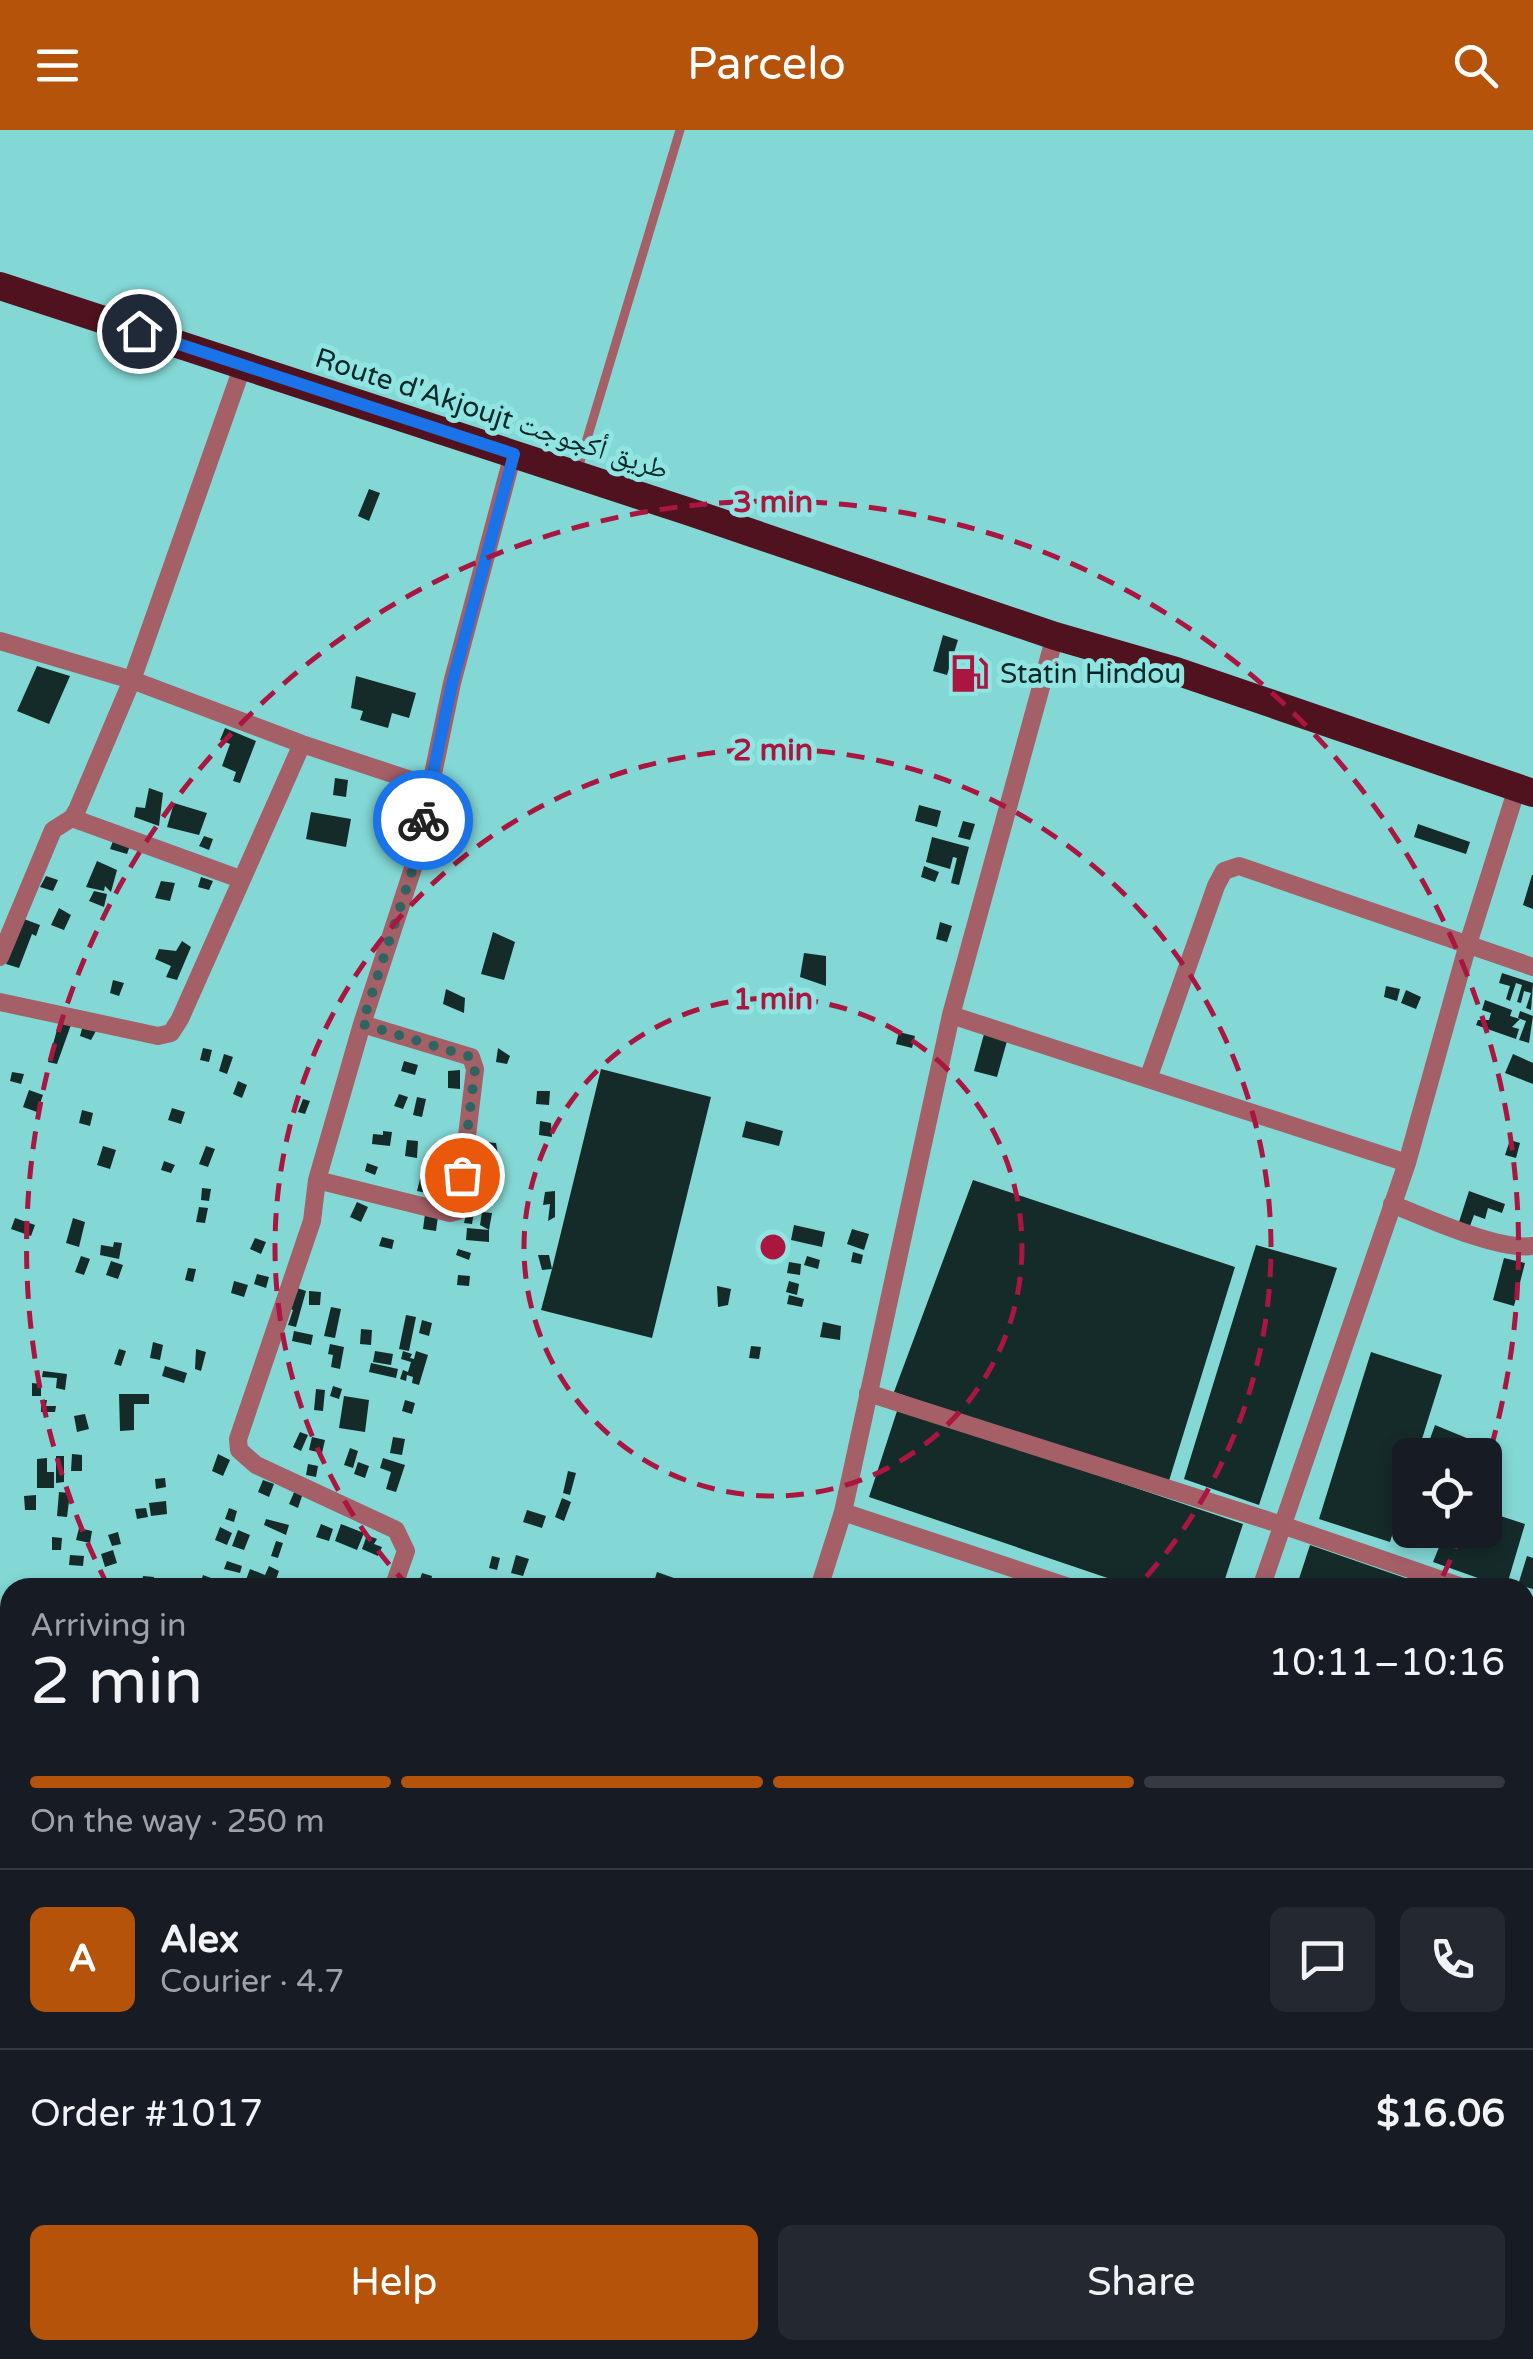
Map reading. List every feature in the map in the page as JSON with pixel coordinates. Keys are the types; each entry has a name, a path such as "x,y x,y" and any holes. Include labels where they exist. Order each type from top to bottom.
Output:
{"highway":[{"name":"Route d'Akjoujt طريق أكجوجت","path":"0,286 1054,636 1176,671 1525,791"}],"street":[{"path":"0,957 53,830 72,818 132,680 243,365"},
{"path":"397,1578 406,1551 396,1530 256,1465 239,1450 238,1440 312,1221 317,1180 414,865 452,684 514,454"},
{"path":"822,1578 843,1512 951,1015 1054,636"},
{"path":"0,641 132,680 302,744 432,787"},
{"path":"0,1002 158,1036 171,1032 302,744"},
{"path":"1263,1578 1407,1163 1468,944 1525,791"},
{"path":"72,818 240,879"},
{"path":"1148,1079 1216,886 1224,871 1239,866 1533,967"},
{"path":"951,1015 1407,1163"},
{"path":"317,1180 450,1213 458,1210 475,1069 471,1057 362,1024"},
{"path":"1392,1204 1520,1248 1533,1246"},
{"path":"868,1392 1437,1578"},
{"path":"843,1512 1042,1578"}],"lane":[{"path":"576,477 680,130"}],"building":[{"path":"369,489 380,493 369,521 358,516"},
{"path":"943,635 958,640 947,675 933,671"},
{"path":"37,666 70,676 49,724 17,711"},
{"path":"356,676 416,693 409,718 392,713 388,728 360,720 363,711 351,708"},
{"path":"225,728 256,741 240,783 233,781 236,772 222,766 230,744 220,740"},
{"path":"335,778 348,780 346,797 333,795"},
{"path":"149,788 163,793 159,826 134,817 136,807 145,808"},
{"path":"174,803 207,813 199,835 167,827"},
{"path":"919,805 941,811 937,827 915,821"},
{"path":"311,812 351,819 346,847 306,839"},
{"path":"963,821 975,824 970,840 958,837"},
{"path":"1418,824 1470,842 1466,854 1414,837"},
{"path":"204,836 213,839 209,850 199,846"},
{"path":"932,837 969,847 959,885 951,883 957,858 953,857 950,869 926,862"},
{"path":"114,838 131,843 127,854 110,849"},
{"path":"97,861 117,870 111,892 105,886 104,891 86,887"},
{"path":"924,866 939,872 935,882 921,877"},
{"path":"1533,875 1533,909 1523,905"},
{"path":"46,876 58,880 53,891 40,887"},
{"path":"201,877 213,881 209,890 198,887"},
{"path":"161,881 175,883 170,901 155,898"},
{"path":"94,891 107,894 104,907 89,901"},
{"path":"59,908 71,915 64,930 51,925"},
{"path":"24,919 40,925 36,936 32,934 19,968 6,964"},
{"path":"940,922 952,926 947,942 936,939"},
{"path":"493,932 515,942 504,980 481,974"},
{"path":"182,941 191,947 177,980 166,977 171,966 155,959 159,949 176,951"},
{"path":"804,953 826,956 826,986 800,977"},
{"path":"1502,973 1533,983 1531,1010 1526,1008 1531,993 1524,991 1521,1003 1517,1002 1522,985 1516,983 1510,1001 1506,999 1510,986 1499,983"},
{"path":"113,980 124,983 119,996 110,993"},
{"path":"1386,986 1400,989 1397,1001 1384,997"},
{"path":"446,989 465,998 464,1013 443,1004"},
{"path":"1406,990 1421,997 1416,1009 1401,1003"},
{"path":"1485,1000 1512,1010 1510,1016 1520,1019 1512,1027 1519,1029 1516,1039 1476,1025 1478,1020 1489,1020 1491,1013 1482,1010"},
{"path":"1520,1011 1533,1016 1529,1043 1519,1040 1526,1021 1518,1018"},
{"path":"60,1019 72,1022 57,1064 48,1062"},
{"path":"83,1025 97,1029 91,1040 80,1036"},
{"path":"899,1032 915,1036 912,1048 896,1044"},
{"path":"984,1034 1007,1041 997,1077 974,1071"},
{"path":"203,1048 212,1050 209,1062 200,1060"},
{"path":"498,1048 510,1056 507,1064 496,1062"},
{"path":"224,1054 233,1057 227,1074 219,1071"},
{"path":"1513,1054 1533,1063 1533,1084 1505,1073"},
{"path":"404,1061 418,1065 415,1075 401,1071"},
{"path":"601,1069 711,1097 652,1338 541,1310"},
{"path":"460,1070 460,1089 448,1088 448,1071"},
{"path":"12,1072 24,1074 21,1084 10,1081"},
{"path":"238,1081 247,1085 242,1098 233,1094"},
{"path":"29,1090 43,1095 37,1112 23,1107"},
{"path":"537,1091 550,1091 549,1105 536,1104"},
{"path":"399,1094 408,1097 403,1109 394,1106"},
{"path":"417,1097 426,1099 422,1117 413,1115"},
{"path":"303,1099 310,1101 305,1114 298,1112"},
{"path":"172,1108 185,1112 181,1124 168,1120"},
{"path":"82,1110 93,1113 90,1126 79,1123"},
{"path":"540,1121 551,1123 552,1137 539,1135"},
{"path":"746,1121 783,1131 779,1146 742,1137"},
{"path":"383,1131 392,1132 390,1146 372,1144 373,1134 383,1135"},
{"path":"407,1140 418,1141 417,1158 405,1156"},
{"path":"1510,1140 1520,1143 1516,1158 1505,1155"},
{"path":"486,1142 496,1143 502,1177 490,1176 493,1157 483,1154"},
{"path":"103,1146 116,1150 110,1169 97,1165"},
{"path":"206,1146 215,1149 208,1167 199,1164"},
{"path":"164,1161 175,1165 171,1173 161,1170"},
{"path":"367,1163 378,1167 375,1175 365,1171"},
{"path":"420,1179 439,1183 436,1195 417,1191"},
{"path":"973,1180 1235,1267 1168,1484 894,1392"},
{"path":"467,1181 480,1182 480,1196 468,1194"},
{"path":"202,1188 211,1189 209,1201 201,1200"},
{"path":"555,1191 555,1217 548,1221 550,1204 543,1205 545,1192"},
{"path":"1469,1191 1505,1204 1502,1213 1488,1208 1485,1219 1474,1215 1470,1226 1459,1222"},
{"path":"357,1202 368,1207 361,1222 350,1217"},
{"path":"199,1207 208,1208 205,1223 196,1222"},
{"path":"467,1210 474,1212 472,1224 464,1223"},
{"path":"482,1212 492,1213 489,1230 480,1225"},
{"path":"425,1214 438,1216 436,1231 423,1229"},
{"path":"15,1218 35,1225 31,1236 11,1229"},
{"path":"73,1218 85,1222 79,1247 66,1243"},
{"path":"794,1225 825,1232 822,1247 791,1240"},
{"path":"467,1228 489,1230 489,1242 466,1240"},
{"path":"852,1229 869,1234 864,1250 847,1244"},
{"path":"382,1237 394,1240 392,1249 379,1246"},
{"path":"255,1238 266,1242 261,1254 250,1249"},
{"path":"114,1242 122,1243 119,1259 100,1255 101,1245 113,1247"},
{"path":"1256,1245 1337,1268 1259,1505 1184,1479"},
{"path":"458,1249 471,1253 469,1260 456,1255"},
{"path":"853,1252 863,1255 861,1264 851,1262"},
{"path":"538,1255 549,1255 552,1269 542,1270"},
{"path":"81,1256 90,1259 84,1275 75,1272"},
{"path":"807,1256 820,1260 818,1269 804,1265"},
{"path":"1504,1258 1525,1263 1514,1306 1493,1300"},
{"path":"111,1261 123,1265 118,1279 106,1275"},
{"path":"789,1262 801,1264 800,1275 787,1273"},
{"path":"188,1268 196,1269 193,1282 185,1280"},
{"path":"257,1274 269,1277 266,1288 254,1284"},
{"path":"458,1275 470,1276 469,1286 457,1285"},
{"path":"234,1281 248,1285 244,1297 231,1293"},
{"path":"789,1281 799,1284 797,1295 786,1292"},
{"path":"717,1286 731,1289 728,1305 718,1307"},
{"path":"297,1288 306,1291 296,1327 288,1325 293,1310 288,1308"},
{"path":"309,1291 321,1292 320,1305 309,1305"},
{"path":"789,1295 804,1299 802,1307 787,1304"},
{"path":"331,1307 341,1309 335,1338 324,1336"},
{"path":"406,1315 416,1317 409,1351 399,1349"},
{"path":"422,1320 432,1323 429,1336 419,1333"},
{"path":"823,1322 841,1326 840,1340 820,1337"},
{"path":"361,1329 372,1330 371,1345 360,1344"},
{"path":"294,1331 313,1335 311,1345 292,1341"},
{"path":"153,1342 163,1345 160,1360 150,1358"},
{"path":"330,1344 344,1347 340,1369 331,1367"},
{"path":"751,1346 761,1347 759,1359 749,1358"},
{"path":"119,1349 126,1351 121,1366 114,1364"},
{"path":"196,1349 206,1352 201,1371 195,1369"},
{"path":"375,1351 393,1354 391,1365 373,1362"},
{"path":"403,1351 414,1359 416,1351 428,1355 419,1385 407,1375 406,1381 400,1379 411,1362 401,1359"},
{"path":"1371,1352 1442,1375 1422,1438 1392,1438 1390,1542 1319,1519"},
{"path":"371,1363 398,1369 396,1378 369,1372"},
{"path":"165,1366 187,1373 184,1383 162,1376"},
{"path":"43,1371 67,1374 65,1390 56,1388 57,1378 42,1377"},
{"path":"32,1383 41,1384 41,1396 32,1396"},
{"path":"333,1386 342,1389 339,1399 330,1396"},
{"path":"316,1389 325,1390 323,1411 314,1410"},
{"path":"119,1394 149,1394 149,1404 134,1404 134,1430 120,1431"},
{"path":"344,1396 369,1400 365,1432 339,1428"},
{"path":"41,1400 47,1400 46,1406 56,1406 55,1412 41,1412"},
{"path":"405,1400 415,1403 412,1414 402,1411"},
{"path":"898,1408 1243,1524 1225,1578 1108,1578 869,1497"},
{"path":"85,1414 89,1429 77,1432 74,1416"},
{"path":"1435,1425 1467,1438 1430,1438"},
{"path":"300,1432 308,1435 301,1451 293,1447"},
{"path":"312,1437 325,1440 322,1453 309,1450"},
{"path":"393,1437 405,1439 402,1455 390,1453"},
{"path":"350,1448 358,1451 353,1468 344,1465"},
{"path":"72,1454 82,1455 82,1471 71,1471"},
{"path":"218,1454 230,1460 223,1476 212,1471"},
{"path":"56,1456 64,1456 64,1482 56,1483"},
{"path":"47,1458 47,1472 54,1472 54,1488 37,1488 37,1459"},
{"path":"383,1458 405,1465 396,1492 386,1489 391,1472 380,1468"},
{"path":"358,1462 369,1466 365,1478 354,1474"},
{"path":"308,1464 318,1466 316,1477 306,1475"},
{"path":"568,1471 576,1473 570,1495 563,1493"},
{"path":"165,1478 166,1487 156,1489 155,1479"},
{"path":"263,1480 274,1484 269,1497 258,1492"},
{"path":"295,1490 303,1493 298,1508 289,1504"},
{"path":"59,1492 70,1493 67,1517 57,1516"},
{"path":"36,1495 36,1510 25,1510 24,1496"},
{"path":"562,1498 571,1502 564,1521 555,1517"},
{"path":"166,1501 167,1514 151,1516 149,1503"},
{"path":"146,1508 148,1517 137,1519 135,1509"},
{"path":"229,1508 237,1511 234,1522 225,1519"},
{"path":"527,1510 546,1516 542,1528 523,1522"},
{"path":"1502,1517 1525,1524 1509,1578 1478,1578 1433,1562 1439,1548 1502,1548"},
{"path":"266,1519 289,1525 286,1535 264,1525"},
{"path":"321,1524 333,1529 329,1541 316,1537"},
{"path":"341,1524 364,1533 357,1550 335,1541"},
{"path":"220,1527 232,1533 227,1545 215,1540"},
{"path":"79,1528 92,1531 90,1543 76,1540"},
{"path":"238,1530 250,1535 244,1550 232,1546"},
{"path":"118,1532 121,1544 112,1546 108,1535"},
{"path":"367,1535 377,1539 374,1544 382,1547 378,1556 362,1549"},
{"path":"52,1537 62,1538 61,1550 52,1550"},
{"path":"276,1541 283,1543 278,1558 271,1556"},
{"path":"1310,1545 1405,1578 1299,1578"},
{"path":"113,1550 117,1563 105,1567 101,1554"},
{"path":"70,1555 84,1556 83,1566 69,1565"},
{"path":"516,1555 529,1559 523,1576 511,1573"},
{"path":"492,1556 500,1558 497,1570 489,1568"},
{"path":"1527,1556 1533,1558 1533,1578 1520,1578"},
{"path":"227,1561 242,1566 240,1573 224,1569"},
{"path":"269,1566 279,1571 277,1578 247,1578 250,1569 265,1575"}],"way so far":[{"path":"423,820 414,865 362,1024 471,1057 475,1069 462,1175"}],"place":[{"name":"Statin Hindou","path":"970,673"}],"route":[{"path":"139,331 514,454 452,684 423,820"}]}
